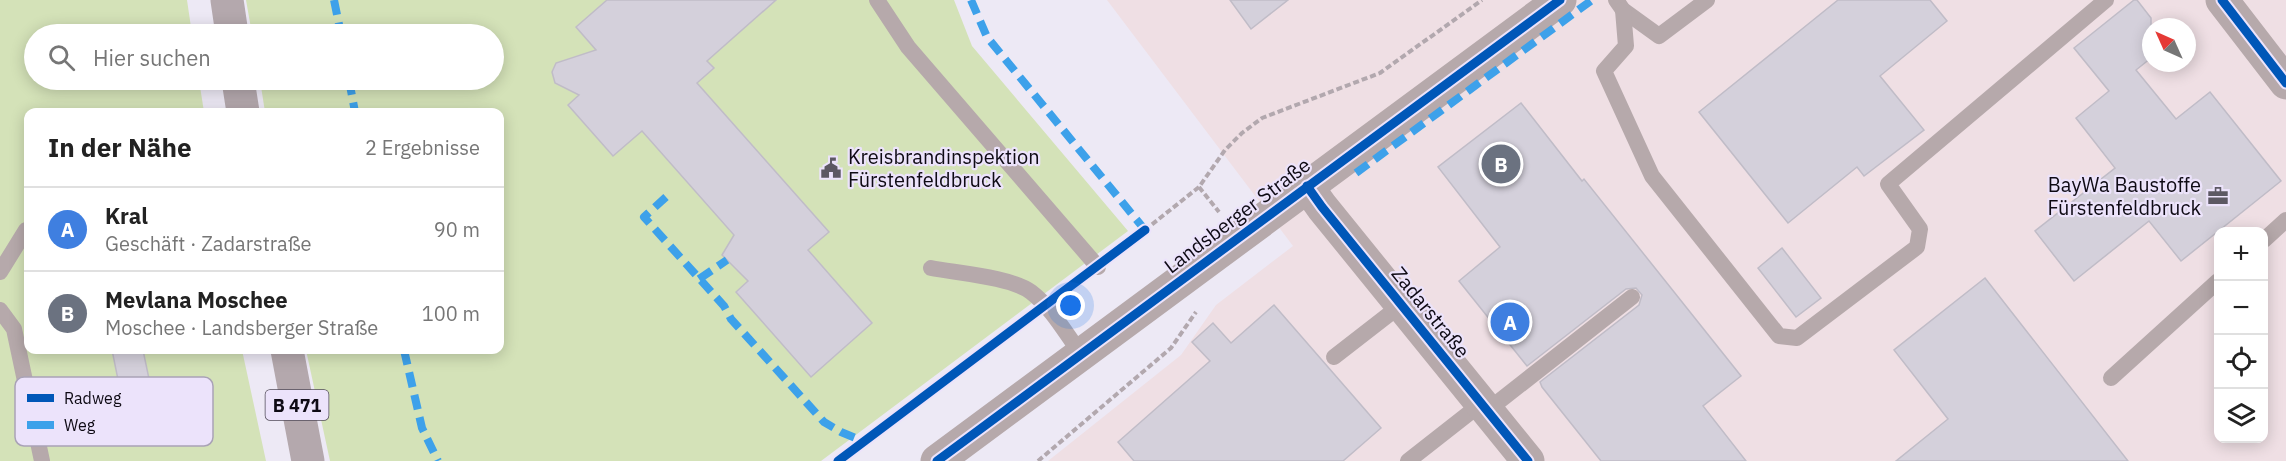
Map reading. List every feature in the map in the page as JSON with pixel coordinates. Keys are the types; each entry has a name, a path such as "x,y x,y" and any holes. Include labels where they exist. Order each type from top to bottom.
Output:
{"highway":[{"path":"227,0 231,24"},
{"path":"240,90 242,108"},
{"name":"B 471","path":"288,354 308,461"}],"street":[{"name":"Landsberger Straße","path":"937,461 1560,0"},
{"path":"2222,0 2286,83"},
{"name":"Zadarstraße","path":"1307,186 1528,461"}],"lane":[{"path":"877,0 908,47 1098,267"},
{"path":"1620,5 1659,36 1707,0"},
{"path":"1620,5 1626,46 1604,71 1652,176 1779,336 1797,338 1917,247 1920,229 1888,184 2106,0"},
{"path":"2268,236 2286,220"},
{"path":"0,272 24,233"},
{"path":"931,268 1009,282 1030,291 1046,306 1081,354"},
{"path":"2111,378 2214,285"},
{"path":"1408,461 1485,407 1632,297"},
{"path":"1334,357 1401,304"},
{"path":"0,310 14,329 24,377"},
{"path":"39,446 42,461"}],"path":[{"path":"1145,230 1199,187 1226,150 1242,133 1262,118 1380,73 1482,0"},
{"path":"1199,187 1223,218"},
{"path":"1038,461 1171,348 1200,305"}],"shaded area":[{"path":"1107,0 2286,0 2286,461 1048,461 1181,355 1216,305 1293,246"}],"green space":[{"path":"0,0 187,0 191,24 24,24 24,90 201,90 203,108 24,108 24,354 243,354 266,461 0,461"},
{"path":"246,0 954,0 972,46 1128,231 821,461 330,461 307,354 504,354 504,108 264,108 262,90 504,90 504,24 250,24"}],"building":[{"path":"607,0 776,0 707,61 714,68 697,83 829,232 808,250 872,323 811,377 736,292 748,281 722,255 734,235 642,131 613,156 568,105 579,95 555,83 552,72 556,63 596,50 576,27"},
{"path":"1230,0 1288,0 1251,29"},
{"path":"1838,0 1930,0 1947,21 1880,76 1924,130 1864,176 1857,167 1788,223 1699,112"},
{"path":"2134,0 2137,0 2151,18 2142,18 2142,65 2136,70 2176,119 2210,92 2281,181 2224,227 2214,227 2214,235 2181,261 2149,221 2074,281 2035,231 2115,168 2076,118 2109,91 2074,48"},
{"path":"1521,103 1741,376 1703,406 1746,461 1601,461 1542,387 1540,382 1639,305 1642,295 1636,288 1626,289 1527,366 1459,281 1500,247 1438,167"},
{"path":"1782,248 1821,298 1796,317 1758,268"},
{"path":"1985,278 2128,461 1896,461 1948,419 1894,350"},
{"path":"1274,305 1381,428 1343,461 1134,461 1118,442 1210,361 1192,342 1213,323 1231,343"},
{"path":"113,354 144,354 149,377 117,377"}],"marked path":[{"path":"334,0 339,24"},
{"path":"971,0 987,37 1145,230 1142,232"},
{"path":"1356,173 1592,0"},
{"path":"351,90 354,108"},
{"path":"666,197 644,217 724,306 731,319 824,422 863,441"},
{"path":"699,279 727,260"},
{"path":"405,354 422,428 438,461"}],"cycle path":[{"path":"937,461 1560,0"},
{"path":"2222,0 2286,83"},
{"path":"1307,186 1528,461"},
{"path":"838,461 1145,230"}],"place":[{"name":"Mevlana Moschee","path":"1501,164"},
{"name":"Kreisbrandinspektion Fürstenfeldbruck","path":"831,168"},
{"name":"BayWa Baustoffe Fürstenfeldbruck","path":"2218,196"},
{"name":"Kral","path":"1510,322"}]}
